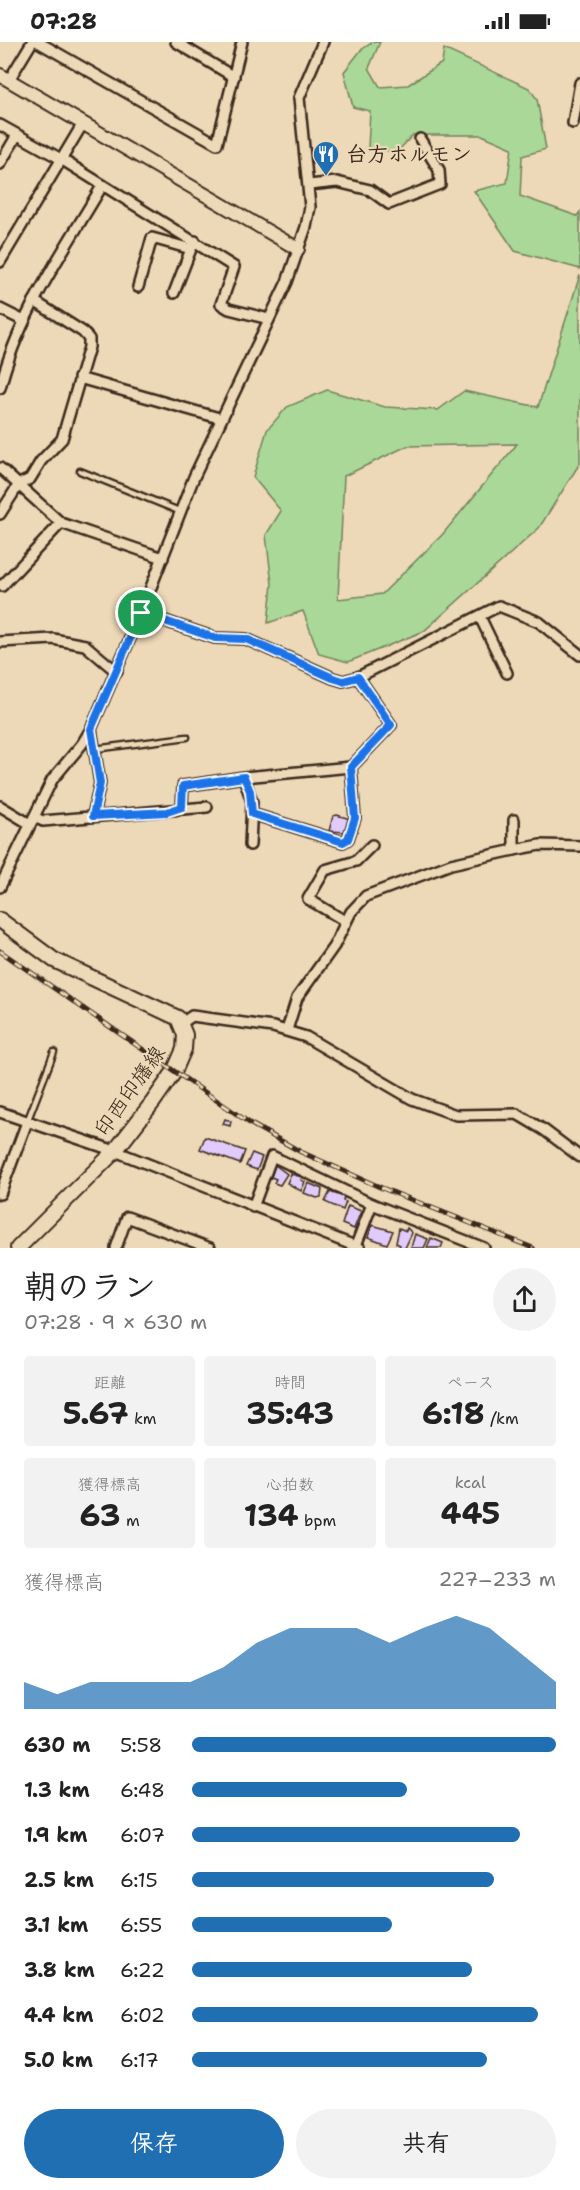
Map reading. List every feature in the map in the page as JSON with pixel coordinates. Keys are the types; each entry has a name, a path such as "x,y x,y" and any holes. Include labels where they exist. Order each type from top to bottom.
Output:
{"main road":[{"path":"0,920 54,960 171,1014 182,1023"},
{"name":"印西印旛線","path":"18,1248 115,1151 174,1072 184,1048 185,1035 182,1023"}],"street":[{"path":"32,42 4,77 298,249"},
{"path":"38,42 217,144 243,42"},
{"path":"176,42 234,77"},
{"path":"0,887 52,780 82,744 91,729 117,672 163,558 179,511 219,418 269,319 298,249 310,207 309,185 302,148 299,98 323,42"},
{"path":"573,123 580,83"},
{"path":"0,262 82,124"},
{"path":"0,125 61,159 193,245 234,267 221,304 229,309 269,319"},
{"path":"0,164 17,135"},
{"path":"309,185 337,182 359,187 370,190 389,204 441,184 439,170 420,139"},
{"path":"0,388 8,356 34,301 102,186"},
{"path":"138,287 152,238 193,245"},
{"path":"174,293 193,245"},
{"path":"0,514 19,484 30,479 41,461 62,438 89,347 89,339 83,332 34,301"},
{"path":"0,309 24,321"},
{"path":"79,378 219,418"},
{"path":"0,468 61,523 163,558"},
{"path":"0,585 2,586 61,523"},
{"path":"141,613 215,638 246,639 343,681 358,677 500,606 539,622 580,655"},
{"path":"480,617 507,673"},
{"path":"0,642 53,639 85,645 117,672"},
{"path":"182,807 183,786 244,777 351,767 391,725 358,677"},
{"path":"91,729 100,783 93,816"},
{"path":"252,814 343,842 348,839 355,818 351,767"},
{"path":"244,777 250,791 252,814 250,845"},
{"path":"0,806 11,815"},
{"path":"0,814 32,821 167,812 182,807 207,807"},
{"path":"514,820 514,849"},
{"path":"345,921 308,899 325,870 356,861 372,845"},
{"path":"287,1030 297,998 334,946 345,921 366,896 451,864 514,849 540,845 580,846"},
{"path":"182,1023 192,1017 287,1030 306,1037 412,1099 456,1115 517,1114 568,1146 580,1157"},
{"path":"0,1112 115,1151 357,1247 372,1204"},
{"path":"0,1194 5,1168 27,1122"},
{"path":"568,1146 580,1149"},
{"path":"254,1207 272,1156 372,1204 484,1248"},
{"path":"116,1248 127,1217 210,1248"}],"lane":[{"path":"80,471 179,511"},
{"path":"95,749 187,737"},
{"path":"27,1122 54,1052"}],"green space":[{"path":"373,42 380,42 369,68 380,87 408,85 442,63 444,49 529,88 537,99 546,149 522,156 520,196 577,216 580,212 580,269 515,251 474,191 507,183 512,148 482,135 413,135 397,152 368,148 370,111 353,107 344,72 361,50"},
{"path":"580,275 580,463 539,528 424,631 348,662 319,654 303,611 268,623 272,584 266,535 281,511 253,477 267,430 287,407 327,390 385,407 438,410 464,391 538,407","holes":["517,444 442,535 382,594 338,599 344,476 407,446"]}],"building":[{"path":"333,816 350,819 346,832 329,831"},
{"path":"225,1119 231,1121 230,1126 223,1124"},
{"path":"205,1137 245,1151 240,1164 200,1149"},
{"path":"252,1153 262,1157 257,1170 246,1166"},
{"path":"275,1165 287,1174 280,1185 274,1183 276,1179 271,1177"},
{"path":"291,1174 302,1177 301,1180 305,1182 301,1191 287,1183"},
{"path":"308,1183 322,1189 321,1197 317,1198 304,1193"},
{"path":"330,1192 344,1197 343,1201 346,1202 343,1210 325,1202"},
{"path":"348,1206 361,1211 354,1229 342,1224"},
{"path":"372,1225 393,1231 387,1244 368,1237"},
{"path":"399,1228 406,1231 407,1228 412,1233 405,1248 399,1248 400,1245 396,1243"},
{"path":"415,1234 428,1239 424,1248 411,1248"},
{"path":"431,1238 443,1243 441,1248 427,1248"}],"railway":[{"path":"0,951 251,1124 301,1152 382,1188 533,1248"}],"place":[{"name":"台方ホルモン","path":"326,177"}],"route":[{"path":"141,613 215,638 246,639 282,654 322,675 343,681 358,677 391,725 351,767 355,818 348,839 343,842 252,814 250,791 244,777 183,786 182,807 167,812 93,816 100,783 91,729 141,613"}]}
